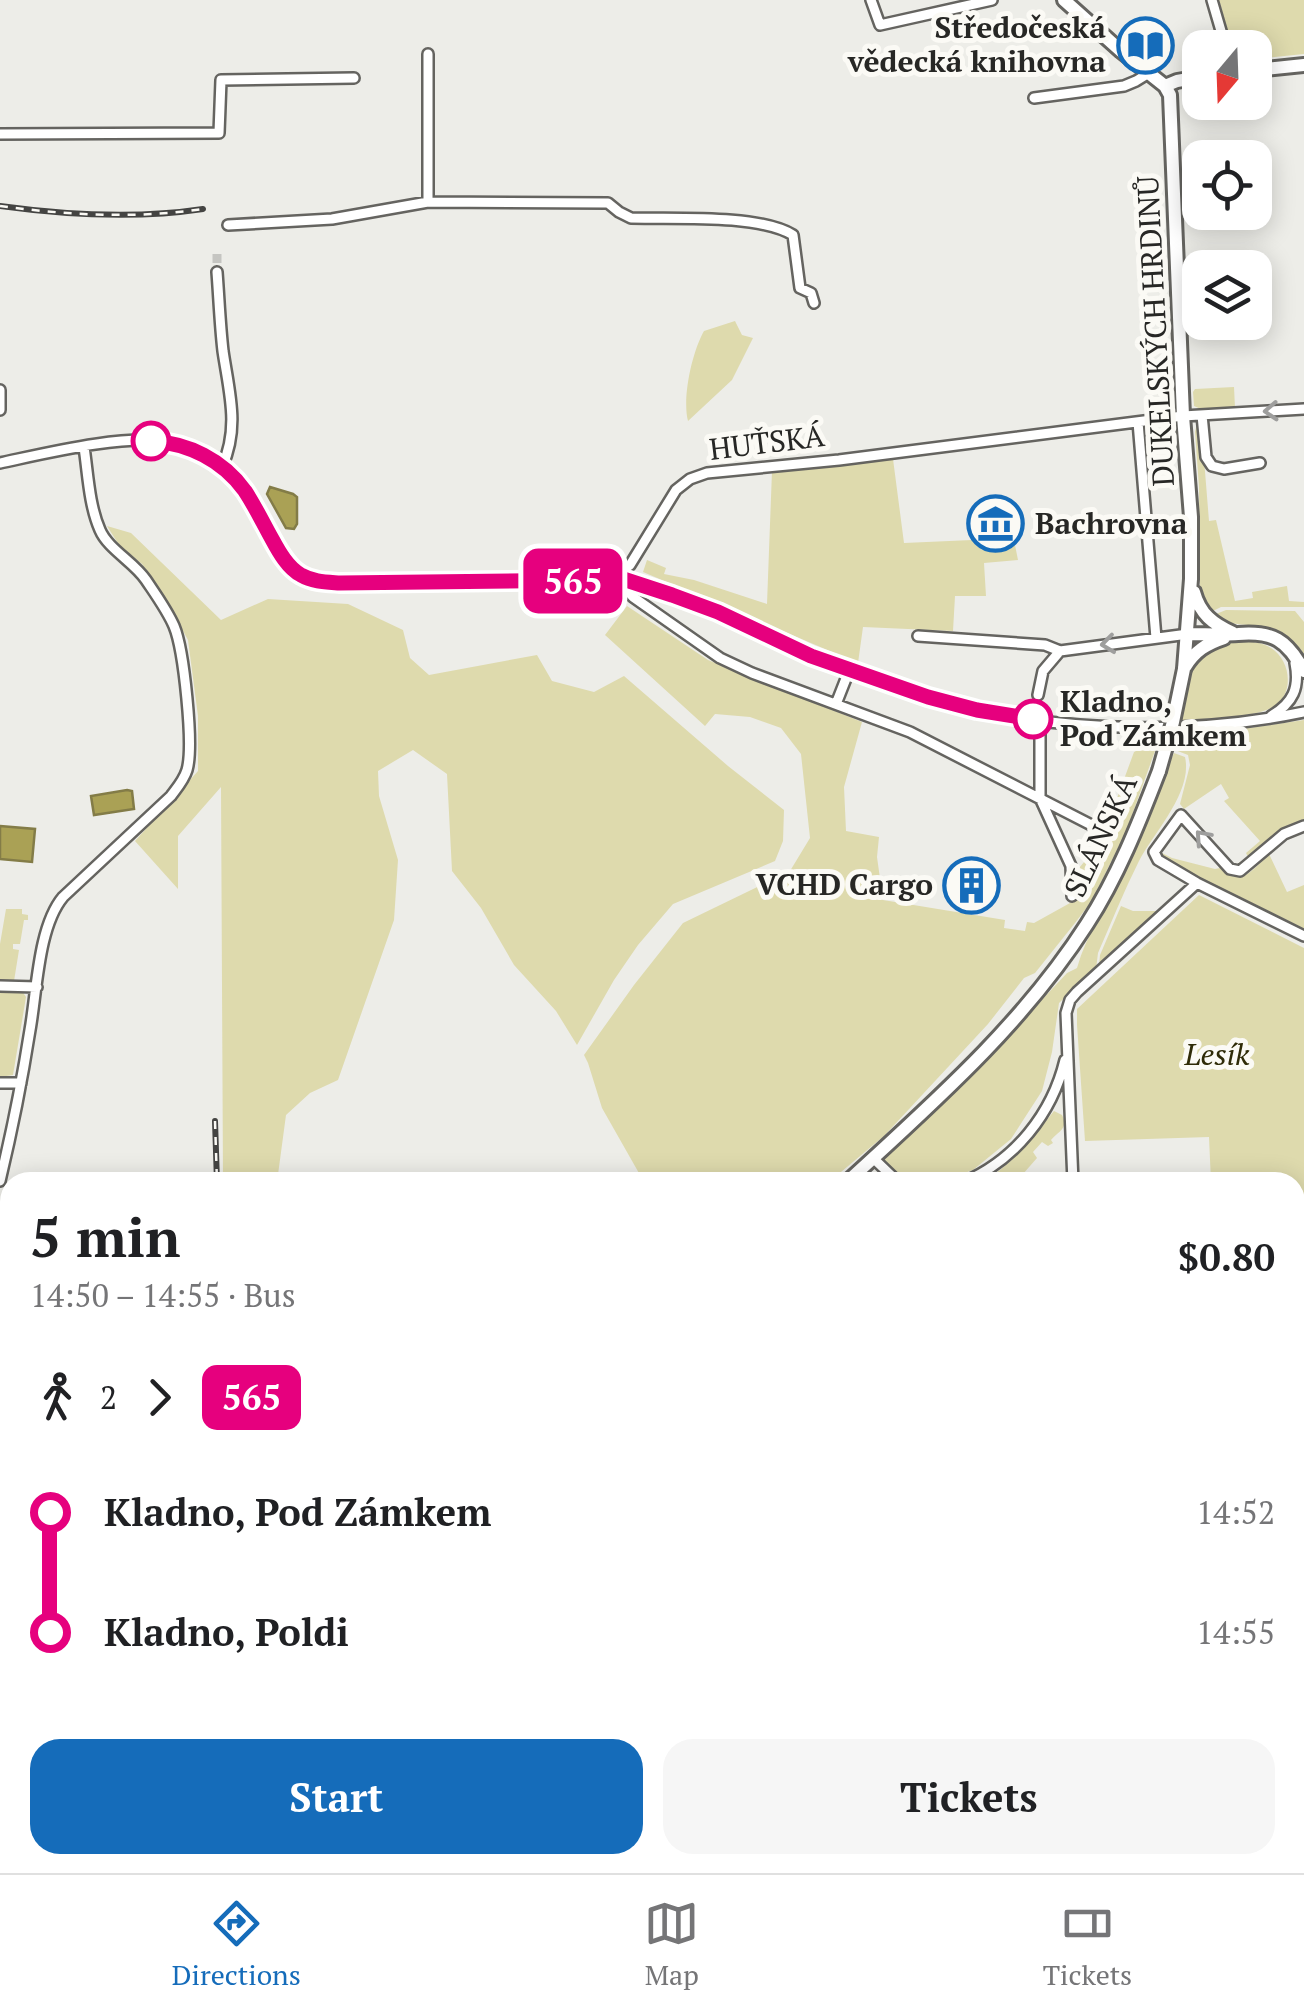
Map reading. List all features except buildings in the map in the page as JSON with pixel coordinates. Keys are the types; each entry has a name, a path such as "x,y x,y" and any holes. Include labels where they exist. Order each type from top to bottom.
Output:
{"main road":[{"path":"1064,0 1165,86 1182,79"},
{"path":"1272,68 1304,65"},
{"name":"DUKELSKÝCH HRDINŮ","path":"1165,86 1171,99 1183,416 1192,518 1188,634"},
{"path":"1191,582 1198,606 1210,621 1235,634"},
{"path":"1188,634 1267,634 1278,639 1299,662"},
{"name":"SLÁNSKÁ","path":"858,1172 942,1096 1055,970 1088,923 1143,813 1158,771 1173,722 1188,634"},
{"path":"1184,669 1193,654 1206,645 1235,634"}],"street":[{"path":"872,0 880,25 992,0"},
{"path":"1212,0 1221,30"},
{"path":"428,54 428,202"},
{"path":"1034,98 1124,86 1149,73"},
{"path":"0,134 219,133 221,80 354,78"},
{"path":"228,225 332,220 428,202 608,203 631,218 775,226 792,235 800,288 810,293 814,303"},
{"path":"217,272 230,381 232,441 222,468"},
{"path":"0,390 0,410"},
{"name":"HUŤSKÁ","path":"614,576 630,566 676,490 707,472 839,460 1183,416 1304,409"},
{"path":"1202,415 1206,458 1212,466 1224,469 1260,463"},
{"path":"1138,422 1156,638"},
{"path":"0,463 84,448 168,442 204,454 222,468 244,490 286,562 300,575 314,580 544,581 614,576 718,612 811,656 915,693 977,710 1040,720 1149,727 1224,725 1304,712"},
{"path":"2,1172 49,924 57,905 171,796 182,782 188,763 183,667 176,630 142,574 101,533 84,448"},
{"path":"614,576 633,597 720,658 910,732 1103,831"},
{"path":"918,636 1045,646 1060,651 1188,634"},
{"path":"1038,696 1043,672 1060,651"},
{"path":"1259,721 1282,709 1295,692 1299,662"},
{"path":"836,704 849,670"},
{"name":"SLÁNSKÁ","path":"1040,720 1040,798 1071,866 1072,896"},
{"path":"1304,826 1284,834 1240,871 1231,870 1181,816 1154,852 1157,858 1197,884 1304,936"},
{"path":"1073,1172 1066,1009 1072,997 1197,884"},
{"path":"0,986 37,987"},
{"path":"993,1172 1022,1142 1048,1106 1066,1052"},
{"path":"0,1083 21,1083"},
{"path":"1048,1106 1070,1119"},
{"path":"874,1158 888,1172"}],"green space":[{"path":"1219,0 1304,0 1304,54 1272,57 1272,30 1227,30"},
{"path":"735,321 742,335 753,338 732,380 688,421 687,388 704,331"},
{"path":"1234,387 1235,408 1203,410 1194,406 1195,389"},
{"path":"1201,422 1209,521 1216,520 1235,601 1253,598 1252,592 1287,586 1289,601 1304,602 1304,607 1221,607 1209,613 1202,601 1195,432"},
{"path":"893,459 904,543 972,540 982,550 1015,545 1018,560 984,563 986,596 955,596 953,631 863,627 858,663 643,572 647,560 666,568 664,574 767,604 772,471"},
{"path":"107,526 131,533 221,620 268,599 348,604 403,630 410,658 429,675 537,655 552,681 594,692 624,676 784,810 783,841 775,861 673,904 614,980 577,1045 556,1011 514,965 481,908 452,871 447,774 413,750 378,771 379,796 398,860 394,920 338,1080 310,1093 286,1115 278,1172 223,1172 221,787 178,836 178,889 135,841 198,771 198,716 188,640 142,564 119,545"},
{"path":"627,606 708,660 862,722 844,787 846,831 879,837 877,857 883,900 1005,920 1004,928 1025,931 1027,922 1034,923 1070,903 1079,868 1101,842 1134,752 1146,746 1155,751 1126,832 1091,902 1035,973 1024,978 988,1024 884,1136 841,1172 638,1172 602,1108 584,1055 634,985 683,923 790,871 810,838 801,754 781,728 750,717 715,714 705,726 605,635"},
{"path":"1226,610 1295,611 1304,622 1304,654 1281,632 1211,616"},
{"path":"1240,640 1260,643 1278,653 1288,678 1280,702 1253,714 1179,721 1193,667 1209,650"},
{"path":"1304,720 1304,823 1237,864 1260,841 1224,801 1229,798 1221,784 1184,809 1180,804 1190,765 1188,755 1175,750 1180,732 1235,730"},
{"path":"1174,753 1185,757 1186,770 1178,798 1133,872 1098,953 1096,969 1059,1003 1042,1091 1011,1139 967,1172 894,1172 883,1160 889,1151 963,1084 1067,973 1077,968 1136,846"},
{"path":"1160,852 1220,868 1235,876 1247,874 1269,854 1287,892 1304,885 1304,931 1227,893 1162,857"},
{"name":"Lesík","path":"1199,895 1304,948 1304,1172 1211,1172 1209,1137 1085,1141 1077,1009"},
{"path":"1121,906 1133,911 1160,911 1099,966 1100,955"},
{"path":"6,909 22,909 22,914 28,915 20,944 13,944 13,949 19,950 14,981 0,980 0,944"},
{"path":"0,990 22,991 26,997 13,1075 0,1077"},
{"path":"1054,1111 1062,1115 1064,1123 1051,1140 1053,1143 1048,1146 1042,1142 1033,1152 1037,1158 1025,1172 997,1172 1019,1153"}],"shaded area":[{"path":"270,487 297,497 294,529 286,528 267,494"},
{"path":"132,791 134,809 94,815 91,796"},
{"path":"0,826 35,829 32,862 0,859"}],"tunnel":[{"path":"217,254 217,272"}],"railway":[{"path":"0,206 101,215 203,209"},
{"path":"215,1121 217,1172"}],"bus line":[{"name":"565","path":"151,441 184,446 204,454 222,468 244,490 286,562 300,575 314,580 595,580 614,576 718,612 811,656 889,685 977,710 1033,719"}],"place":[{"name":"Středočeská vědecká knihovna","path":"1145,45"},
{"name":"Bachrovna","path":"996,524"},
{"name":"Kladno, Pod Zámkem","path":"1033,719"},
{"name":"VCHD Cargo","path":"972,885"}]}
